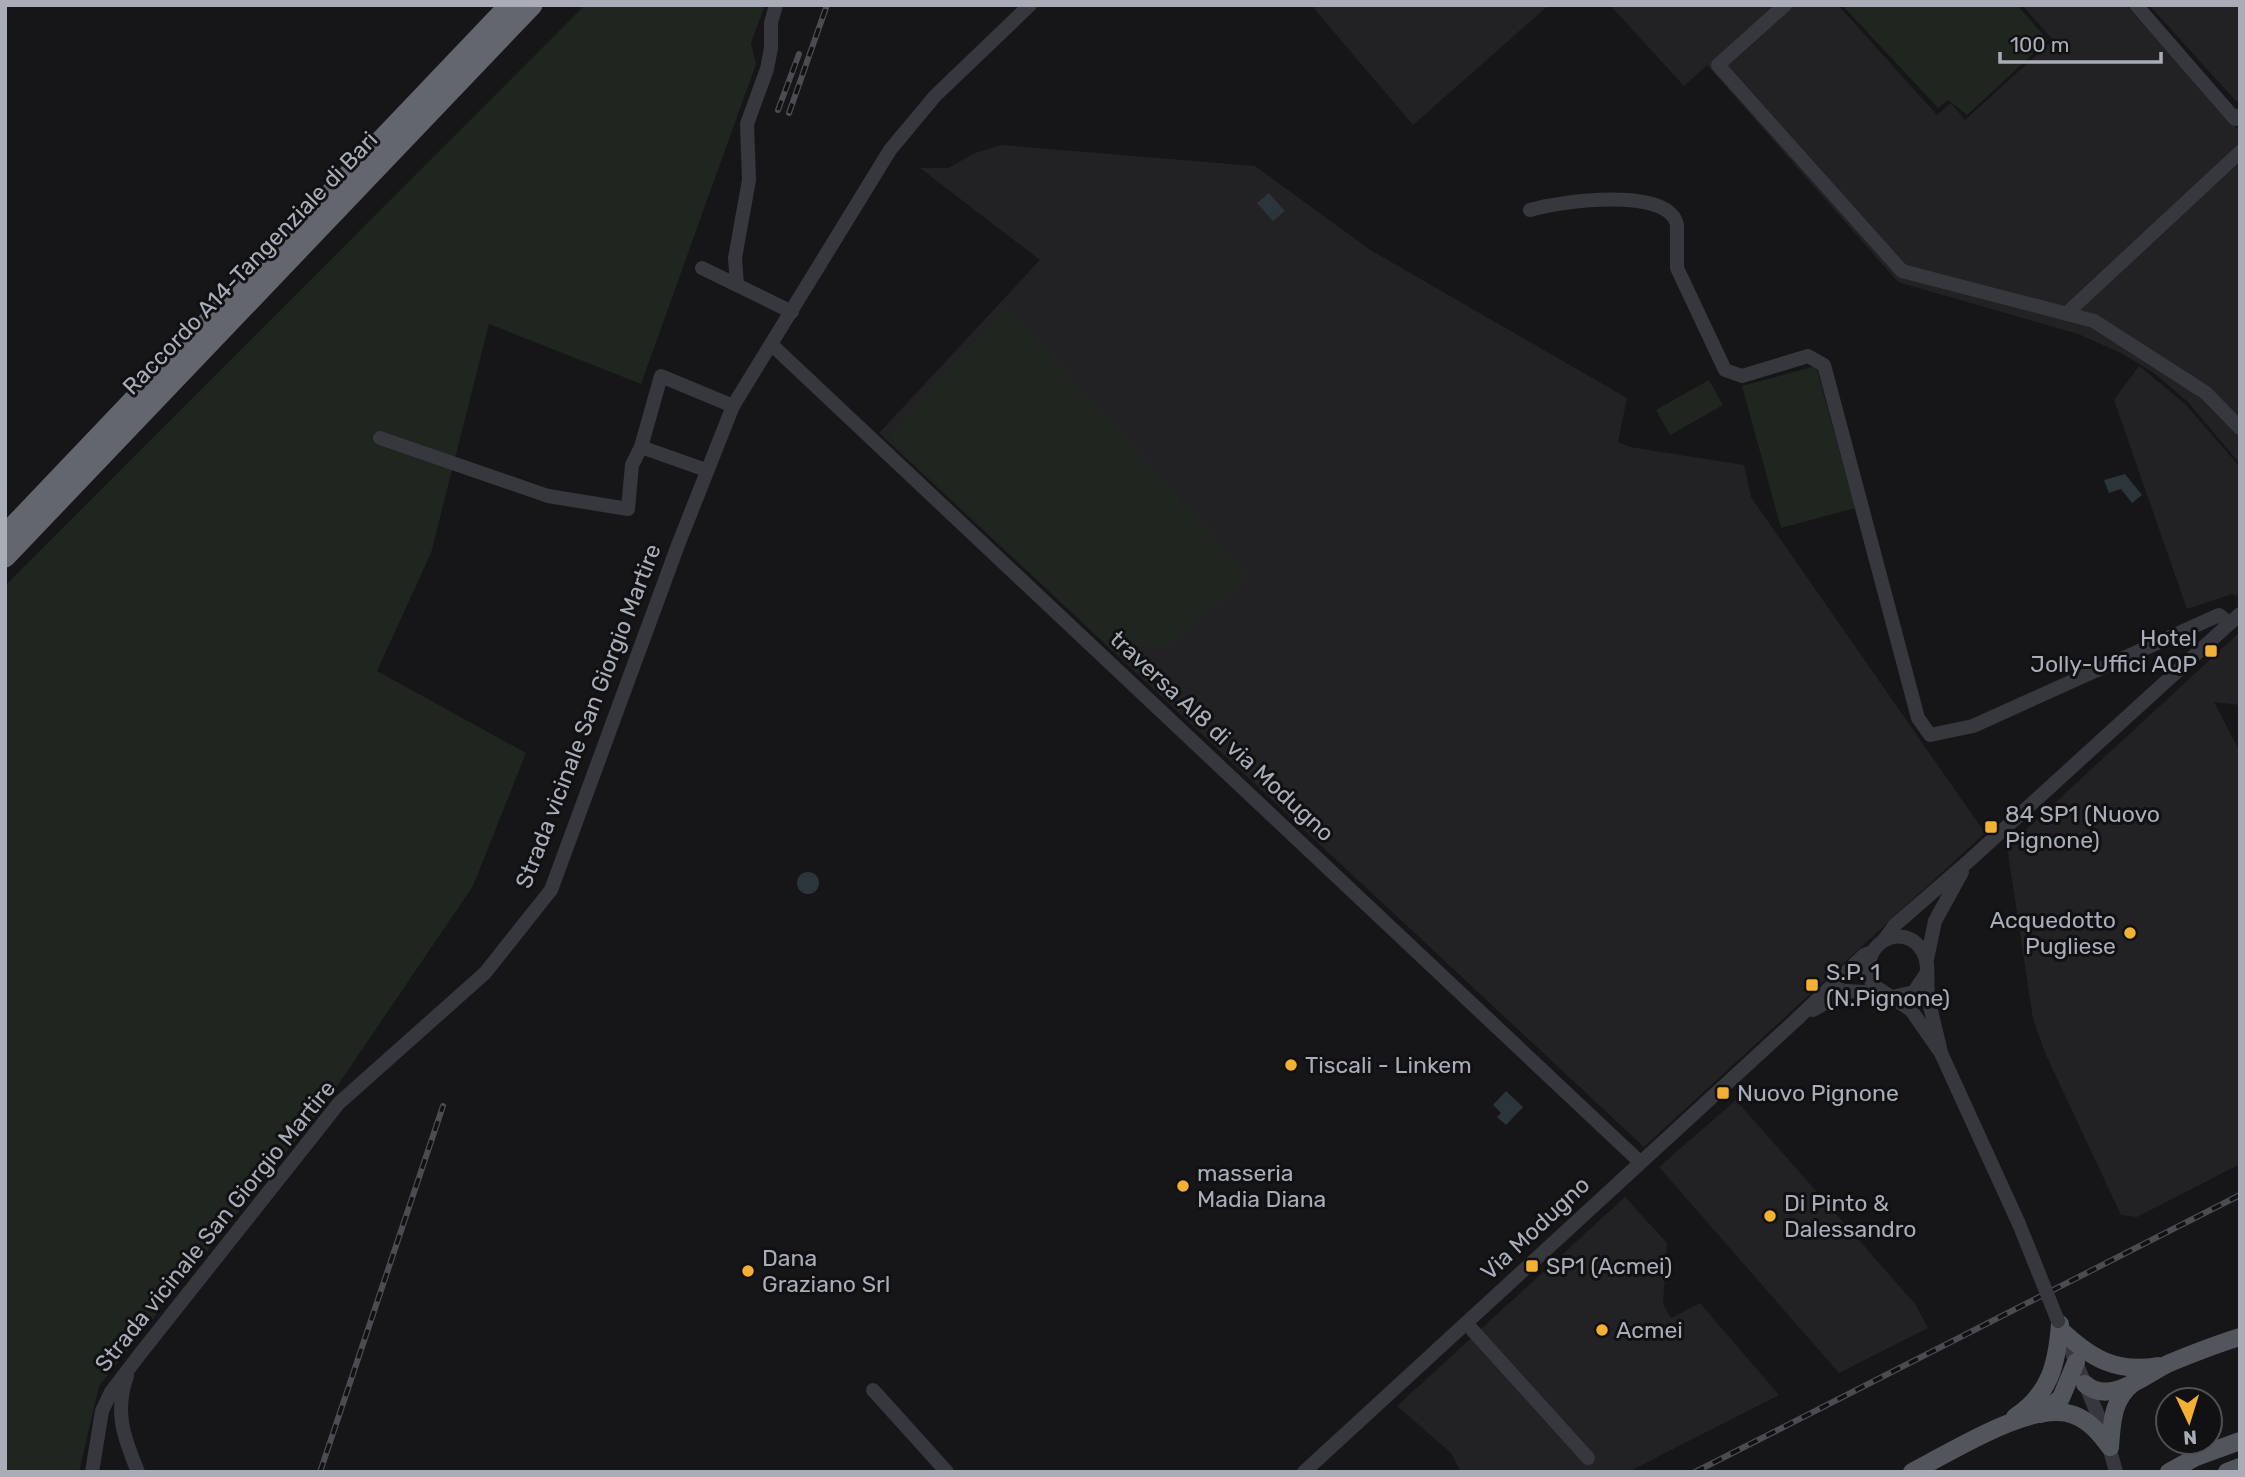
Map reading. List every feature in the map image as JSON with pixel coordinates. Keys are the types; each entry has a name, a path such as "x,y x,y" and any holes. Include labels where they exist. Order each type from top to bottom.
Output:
{"highway":[{"name":"Raccordo A14-Tangenziale di Bari","path":"5,535 510,5"},
{"name":"Raccordo A14-Tangenziale di Bari","path":"5,557 532,5"}],"main road":[{"path":"2061,1326 2086,1353 2113,1366 2133,1369 2168,1364"},
{"path":"1999,1428 2032,1405 2046,1387 2056,1360 2061,1326"},
{"path":"2085,1384 2092,1390 2105,1391 2133,1383 2168,1364 2240,1337"},
{"path":"1912,1472 1999,1428 2040,1413 2061,1398 2076,1362"},
{"path":"2111,1451 2115,1408 2122,1394 2133,1383"},
{"path":"2040,1413 2064,1412 2081,1419 2111,1451"},
{"path":"2168,1472 2196,1457 2240,1441"},
{"path":"2182,1472 2240,1450"},
{"path":"2227,1472 2240,1467"}],"street":[{"path":"737,285 735,258 749,180 747,124 767,69 771,48 771,23 776,5"},
{"name":"Strada vicinale San Giorgio Martire","path":"92,1472 103,1410 111,1392 339,1103 485,973 551,890 706,470 733,406 869,181 914,118 1030,5"},
{"path":"1784,5 1718,65 1902,271 2094,321 2206,393 2240,428"},
{"path":"2136,5 2238,117"},
{"path":"2066,314 2240,152"},
{"path":"1531,210 1560,202 1598,199 1666,209 1676,218 1678,225 1677,268 1725,370 1742,376 1808,356 1824,365 1918,718 1930,735 1973,726 2219,615 2234,619"},
{"path":"702,268 792,312"},
{"name":"traversa AI8 di via Modugno","path":"772,345 1640,1162"},
{"path":"380,438 548,496 628,509 630,473 642,447 661,376 733,406"},
{"path":"642,447 706,470"},
{"path":"2116,1472 2111,1451 2085,1384 2019,1224 1941,1053 1920,1019 1873,985 1868,974 1870,953 1895,925 2234,619"},
{"path":"1941,1053 1931,1009 1927,967 1932,931 1944,902 1971,859"},
{"path":"1884,940 1902,937 1914,942 1927,967"},
{"name":"Via Modugno","path":"1304,1472 1797,1019 1856,961 1870,953"},
{"path":"1888,995 1914,992 1927,967"},
{"name":"Via Modugno","path":"1797,1019 1846,991 1888,995"},
{"path":"1466,1323 1587,1458"},
{"path":"129,1371 119,1405 120,1426 138,1472"},
{"path":"873,1390 947,1472"}],"shaded area":[{"path":"585,5 765,5 751,43 756,64 641,384 489,324 431,553 377,671 526,753 473,886 325,1104 99,1386 79,1472 5,1472 5,586"},
{"path":"1311,5 1549,5 1413,125"},
{"path":"1610,5 1838,5 1937,115 1951,103 1965,120 2053,40 2022,5 2126,5 2240,132 2240,464 2188,402 2154,373 2121,353 2078,334 1898,282 1707,65 1684,86"},
{"path":"1842,5 2017,5 2048,40 1967,115 1948,100 1938,108"},
{"path":"2149,5 2240,5 2240,102 2235,100"},
{"name":"Nuovo Pignone","path":"1001,145 1255,166 1372,251 1627,398 1618,442 1630,447 1744,465 1751,497 1985,833 1644,1147 879,433 1040,260 920,168 948,168 975,153"},
{"path":"1269,193 1285,211 1273,221 1257,203"},
{"path":"1007,307 1249,576 1167,646 1148,646 1117,655 888,437"},
{"path":"1816,366 1855,508 1781,528 1742,386"},
{"path":"2139,366 2185,404 2240,467 2240,593 2236,596 2232,594 2187,609 2114,400"},
{"path":"1709,380 1723,405 1670,435 1656,410"},
{"path":"2125,474 2142,495 2132,503 2121,489 2109,493 2104,480"},
{"name":"Acquedotto Pugliese","path":"2240,632 2240,705 2214,702 2240,752 2240,1164 2137,1217 2121,1215 2046,1055 2033,1019 2007,847"},
{"path":"808,872 816,875 819,883 816,891 808,894 800,891 797,883 800,875"},
{"path":"1506,1091 1523,1107 1506,1125 1497,1117 1501,1113 1493,1105"},
{"name":"Di Pinto & Dalessandro","path":"1736,1100 1915,1304 1928,1328 1839,1373 1659,1167"},
{"name":"Acmei","path":"1625,1197 1667,1243 1663,1304 1671,1318 1700,1303 1779,1395 1628,1472 1461,1472 1451,1453 1397,1406"}],"railway":[{"path":"789,113 827,5"},
{"path":"778,110 799,54"},
{"path":"320,1472 443,1106"},
{"path":"1695,1472 2240,1195"}],"place":[{"name":"Hotel Jolly-Uffici AQP","path":"2211,651"},
{"name":"84 SP1 (Nuovo Pignone)","path":"1991,827"},
{"name":"Acquedotto Pugliese","path":"2130,933"},
{"name":"S.P. 1 (N.Pignone)","path":"1812,985"},
{"name":"Tiscali - Linkem","path":"1291,1065"},
{"name":"Nuovo Pignone","path":"1723,1093"},
{"name":"masseria Madia Diana","path":"1183,1186"},
{"name":"Di Pinto & Dalessandro","path":"1770,1216"},
{"name":"SP1 (Acmei)","path":"1532,1266"},
{"name":"Dana Graziano Srl","path":"748,1271"},
{"name":"Acmei","path":"1602,1330"}]}
